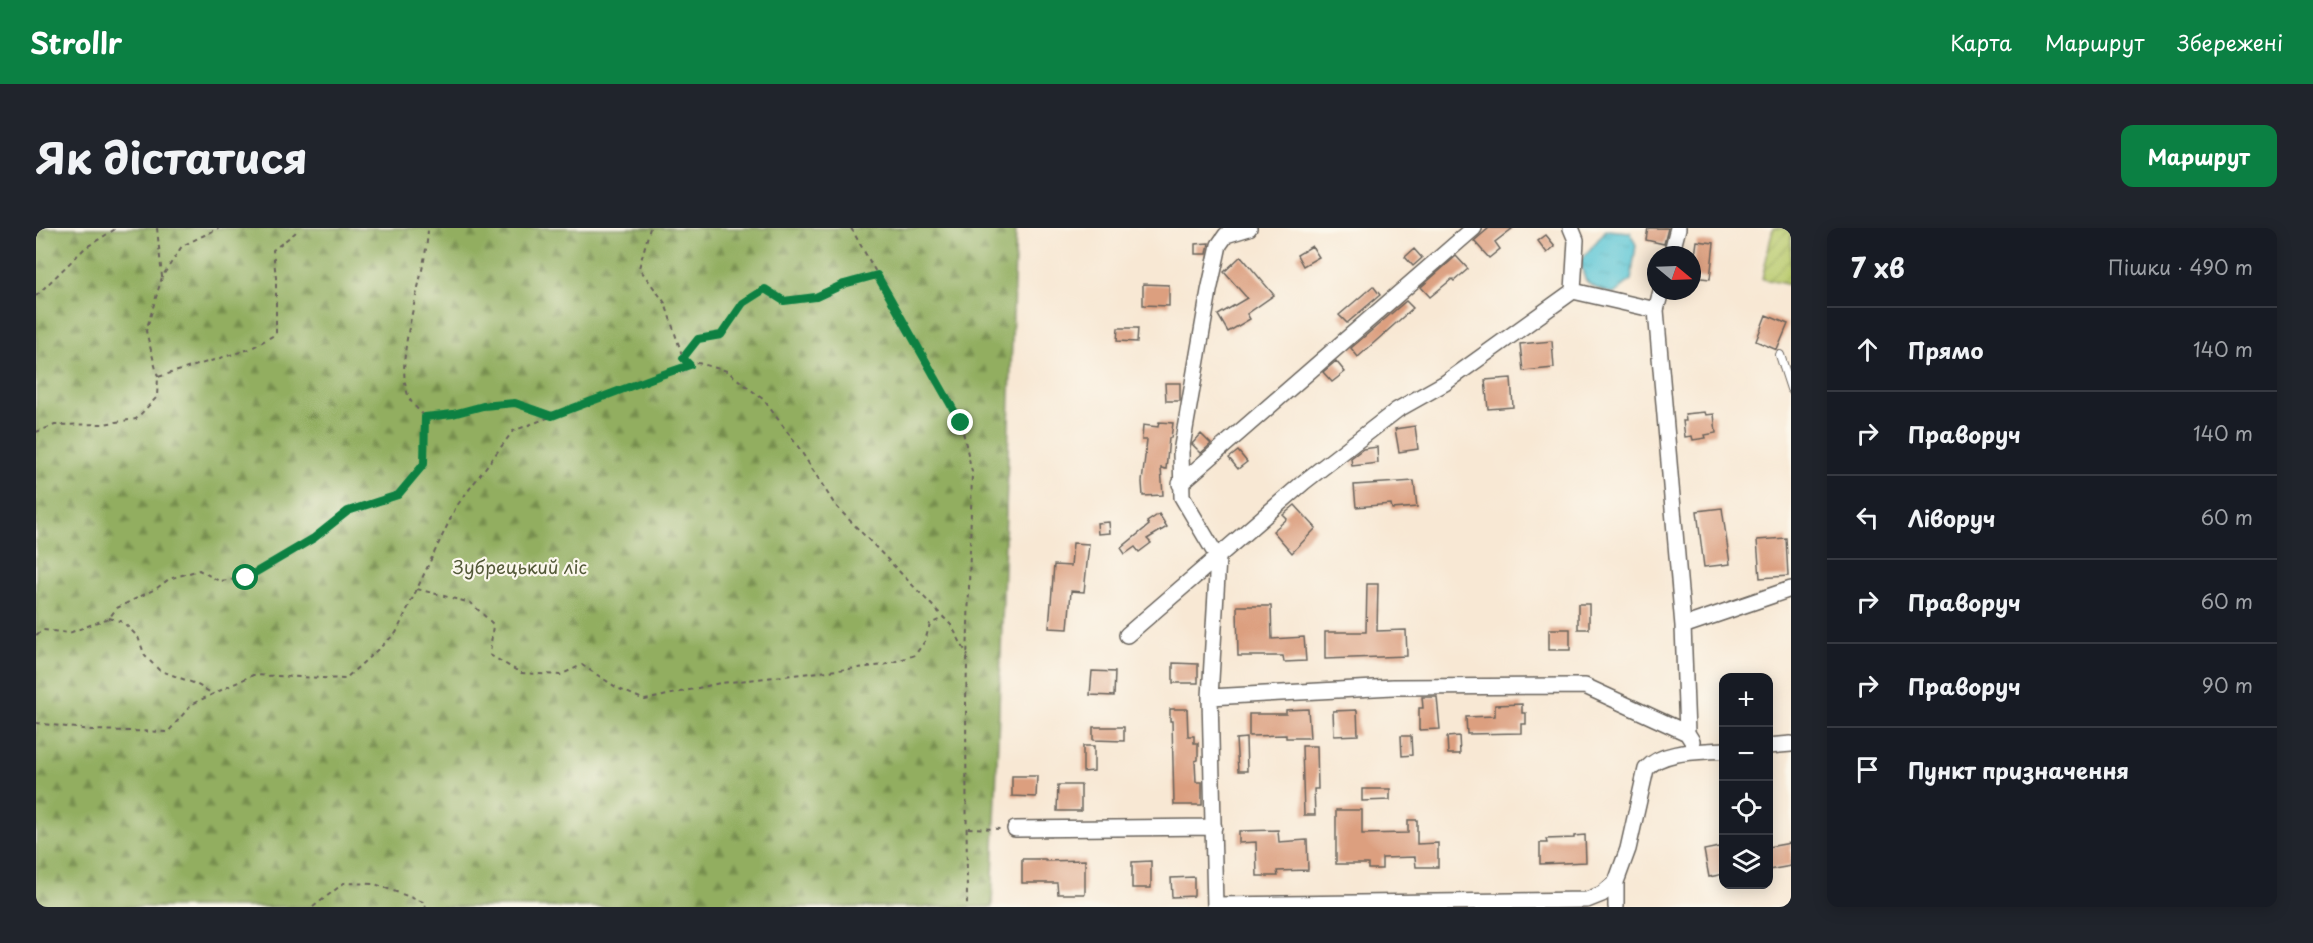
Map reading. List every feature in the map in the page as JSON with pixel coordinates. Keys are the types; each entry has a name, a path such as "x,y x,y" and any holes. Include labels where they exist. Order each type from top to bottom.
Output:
{"street":[{"path":"1249,228 1226,235 1219,245 1181,452 1182,497 1218,558 1210,698 1215,906 1587,900 1602,894 1616,882"},
{"path":"1180,484 1474,228"},
{"path":"1571,228 1576,240 1573,291"},
{"path":"1673,246 1678,228"},
{"path":"1127,635 1304,482 1396,410 1445,383 1573,291 1656,310"},
{"path":"1659,300 1656,310 1683,626 1687,733 1698,752"},
{"path":"1683,626 1791,589"},
{"path":"1210,698 1393,687 1586,686 1687,733"},
{"path":"1773,746 1791,744"},
{"path":"1616,907 1616,882 1628,849 1646,769 1653,761 1664,758 1719,750"},
{"path":"1015,829 1214,827"}],"lane":[{"path":"1780,355 1791,389"}],"path":[{"path":"36,296 85,248 117,228"},
{"path":"157,228 162,277"},
{"path":"36,432 55,425 103,424 136,419 156,397 158,377 146,331 162,277 182,246 219,228"},
{"path":"158,377 250,349 276,334 276,278 273,250 295,233 297,228"},
{"path":"36,635 43,630 69,633 109,618 117,608 157,588 169,579 199,570 219,581 246,578 314,538 348,511 398,495 424,464 425,417 408,397 404,376 410,324 423,275 428,228"},
{"path":"650,228 639,268 665,303 683,358 690,365"},
{"path":"851,228 961,423 972,472 968,656 967,907"},
{"path":"683,358 698,339 721,335 743,303 765,289 784,301 816,297 844,284 877,275"},
{"path":"36,723 91,730 168,732 192,704 253,675 345,679 396,633 456,507 513,431 698,363 727,371 764,400 799,448 835,505 944,617 968,656"},
{"path":"425,417 453,414 483,406 515,403 552,416"},
{"path":"417,589 471,603 493,624 490,655 521,673 560,675 582,664 619,689 645,700 720,683 884,665 915,655 925,641 930,624 944,617"},
{"path":"109,618 123,622 138,637 145,656 159,670 196,684 213,694"},
{"path":"968,828 1015,829"},
{"path":"313,907 344,883 375,884 423,902 426,907"}],"green space":[{"name":"Зубрецький ліс","path":"36,228 1016,228 992,907 36,907"},
{"path":"1773,228 1791,228 1791,285 1762,279"}],"water":[{"path":"1606,230 1630,232 1636,245 1631,280 1614,294 1599,290 1586,281 1582,269 1581,260"}],"building":[{"path":"1489,228 1513,228 1495,242 1500,249 1489,258 1474,241"},
{"path":"1648,228 1668,228 1664,244 1646,240"},
{"path":"1546,235 1555,246 1547,253 1538,241"},
{"path":"1697,241 1714,243 1710,279 1701,278 1701,246 1696,246"},
{"path":"1209,243 1207,254 1195,254 1195,244"},
{"path":"1312,246 1319,257 1303,266 1297,255"},
{"path":"1414,249 1422,258 1413,266 1405,257"},
{"path":"1241,256 1274,295 1247,314 1250,319 1228,332 1218,315 1247,298 1224,272"},
{"path":"1456,256 1468,269 1430,297 1421,287"},
{"path":"1143,284 1169,285 1169,306 1143,305"},
{"path":"1373,286 1380,295 1347,323 1339,315"},
{"path":"1406,301 1413,308 1358,357 1351,348"},
{"path":"1766,315 1788,324 1777,350 1756,341"},
{"path":"1118,328 1138,328 1137,342 1117,341"},
{"path":"1552,341 1554,368 1523,371 1520,344"},
{"path":"1336,361 1345,372 1332,382 1323,372"},
{"path":"1511,378 1513,407 1488,409 1485,380"},
{"path":"1165,383 1180,383 1180,401 1166,401"},
{"path":"1705,412 1706,415 1714,414 1716,433 1705,435 1706,438 1693,440 1692,436 1685,437 1683,421 1686,421 1685,414"},
{"path":"1159,422 1173,423 1166,469 1161,468 1163,495 1143,496 1142,482 1147,440 1142,440 1143,425 1158,427"},
{"path":"1415,426 1418,449 1399,452 1395,429"},
{"path":"1201,434 1211,444 1201,453 1192,444"},
{"path":"1377,447 1378,463 1352,466 1351,458 1363,449"},
{"path":"1238,451 1247,462 1238,469 1229,458"},
{"path":"1414,481 1417,507 1392,509 1391,504 1356,507 1354,485"},
{"path":"1295,505 1316,528 1292,553 1273,531 1287,519 1283,515"},
{"path":"1722,508 1730,564 1704,567 1697,511"},
{"path":"1159,514 1167,527 1147,539 1151,543 1139,552 1135,547 1125,554 1121,548 1149,525 1147,522"},
{"path":"1109,522 1110,533 1098,534 1097,523"},
{"path":"1786,538 1788,576 1760,578 1757,540"},
{"path":"1073,543 1089,544 1084,592 1071,591 1068,629 1049,628 1054,565 1071,566"},
{"path":"1367,584 1378,584 1377,631 1406,630 1407,656 1325,659 1325,632 1366,632"},
{"path":"1578,604 1589,604 1589,629 1578,629"},
{"path":"1237,606 1271,606 1272,639 1304,637 1306,661 1284,662 1283,656 1238,656"},
{"path":"1549,629 1570,629 1570,650 1549,650"},
{"path":"1173,663 1198,664 1198,683 1173,683"},
{"path":"1092,671 1115,672 1114,696 1090,695"},
{"path":"1422,697 1437,697 1440,729 1419,730 1419,708 1423,708"},
{"path":"1522,704 1522,713 1526,713 1526,724 1522,724 1522,733 1467,734 1466,717 1495,716 1495,705"},
{"path":"1170,709 1187,709 1188,736 1194,736 1194,743 1198,743 1198,760 1195,761 1196,782 1202,782 1202,805 1174,805"},
{"path":"1308,709 1310,738 1286,738 1286,735 1249,736 1249,714 1286,714 1286,710"},
{"path":"1357,710 1358,735 1334,736 1333,711"},
{"path":"1093,727 1124,727 1124,741 1093,740"},
{"path":"1401,736 1411,736 1412,755 1402,756"},
{"path":"1459,736 1460,754 1448,754 1447,737"},
{"path":"1246,738 1247,771 1238,771 1236,739"},
{"path":"1083,746 1094,746 1094,771 1083,772"},
{"path":"1302,746 1317,746 1318,789 1314,789 1315,815 1304,815"},
{"path":"1012,776 1037,776 1036,797 1012,796"},
{"path":"1058,785 1081,785 1081,811 1057,811"},
{"path":"1362,789 1390,789 1390,800 1362,801"},
{"path":"1336,810 1362,810 1362,834 1408,833 1408,820 1417,820 1417,844 1438,843 1438,867 1416,867 1415,857 1382,858 1382,869 1368,869 1368,864 1336,864"},
{"path":"1278,830 1279,842 1307,840 1308,870 1277,871 1278,876 1257,876 1256,842 1239,843 1239,831"},
{"path":"1585,835 1586,862 1540,864 1540,843 1547,843 1546,839 1574,838 1574,836"},
{"path":"1791,843 1791,866 1773,869 1773,846"},
{"path":"1719,847 1719,875 1709,877 1704,850"},
{"path":"1022,859 1085,860 1085,894 1058,894 1057,883 1022,883"},
{"path":"1151,861 1151,888 1132,888 1132,862"},
{"path":"1194,877 1194,896 1172,897 1171,878"}],"route":[{"path":"246,578 314,538 348,511 398,495 424,464 425,417 453,414 483,406 515,403 552,416 690,365 683,358 698,339 721,335 743,303 765,289 784,301 816,297 844,284 877,275 961,423"}]}
